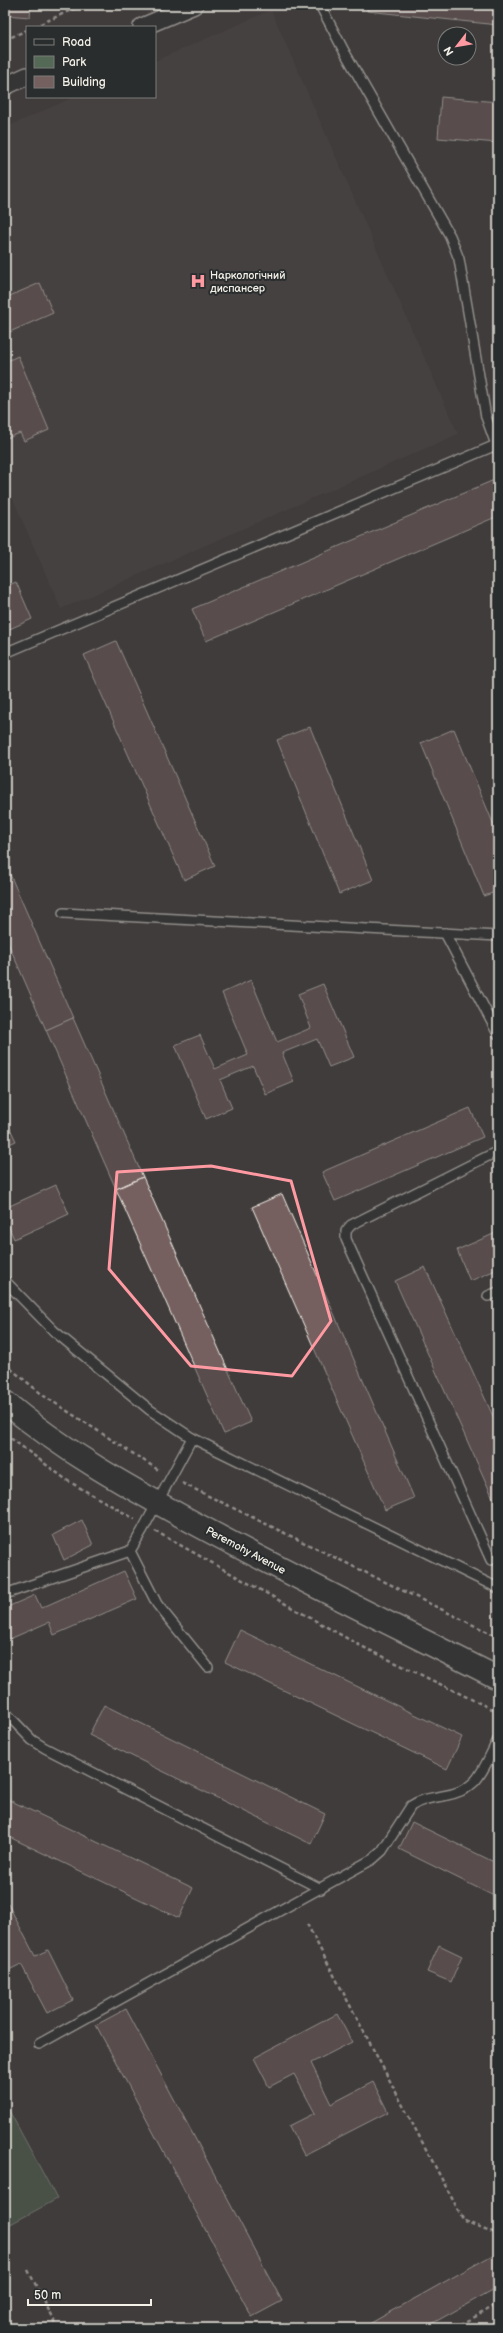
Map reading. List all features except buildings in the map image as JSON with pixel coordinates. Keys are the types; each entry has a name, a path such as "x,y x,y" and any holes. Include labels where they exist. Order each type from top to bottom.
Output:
{"main road":[{"name":"Peremohy Avenue","path":"5,1402 54,1440 158,1503 251,1554 498,1678"}],"street":[{"path":"144,26 194,5"},
{"path":"5,86 26,76"}],"lane":[{"path":"5,653 497,447 486,417 465,287 457,254 450,236 344,51 320,5"},
{"path":"63,913 498,936"},
{"path":"445,933 498,1034"},
{"path":"491,1560 346,1239 346,1231 351,1225 498,1151"},
{"path":"5,1281 54,1331 150,1410 192,1438 498,1588"},
{"path":"488,1296 498,1292"},
{"path":"5,1594 130,1551 158,1503 192,1438"},
{"path":"130,1551 157,1604 208,1667"},
{"path":"5,1712 32,1740 45,1748 321,1889"},
{"path":"39,2044 373,1859 382,1851 411,1806 417,1801 459,1794 468,1789 474,1783 498,1740"}],"path":[{"path":"36,26 82,5"},
{"path":"5,40 26,30"},
{"path":"5,1364 44,1396 171,1478 498,1637"},
{"path":"5,1434 56,1473 145,1526 359,1644 498,1712"},
{"path":"307,1924 464,2221 498,2234"},
{"path":"28,2270 58,2328"},
{"path":"455,2328 498,2304"}],"highlighted area":[{"path":"211,1166 291,1181 331,1321 292,1376 191,1366 109,1269 117,1172"}],"shaded area":[{"name":"Наркологічний диспансер","path":"271,10 458,434 61,609 5,481 5,128 72,98 156,98 156,61"}],"green space":[{"path":"5,2103 57,2199 5,2227"}],"place":[{"name":"Наркологічний диспансер","path":"198,281"}]}
